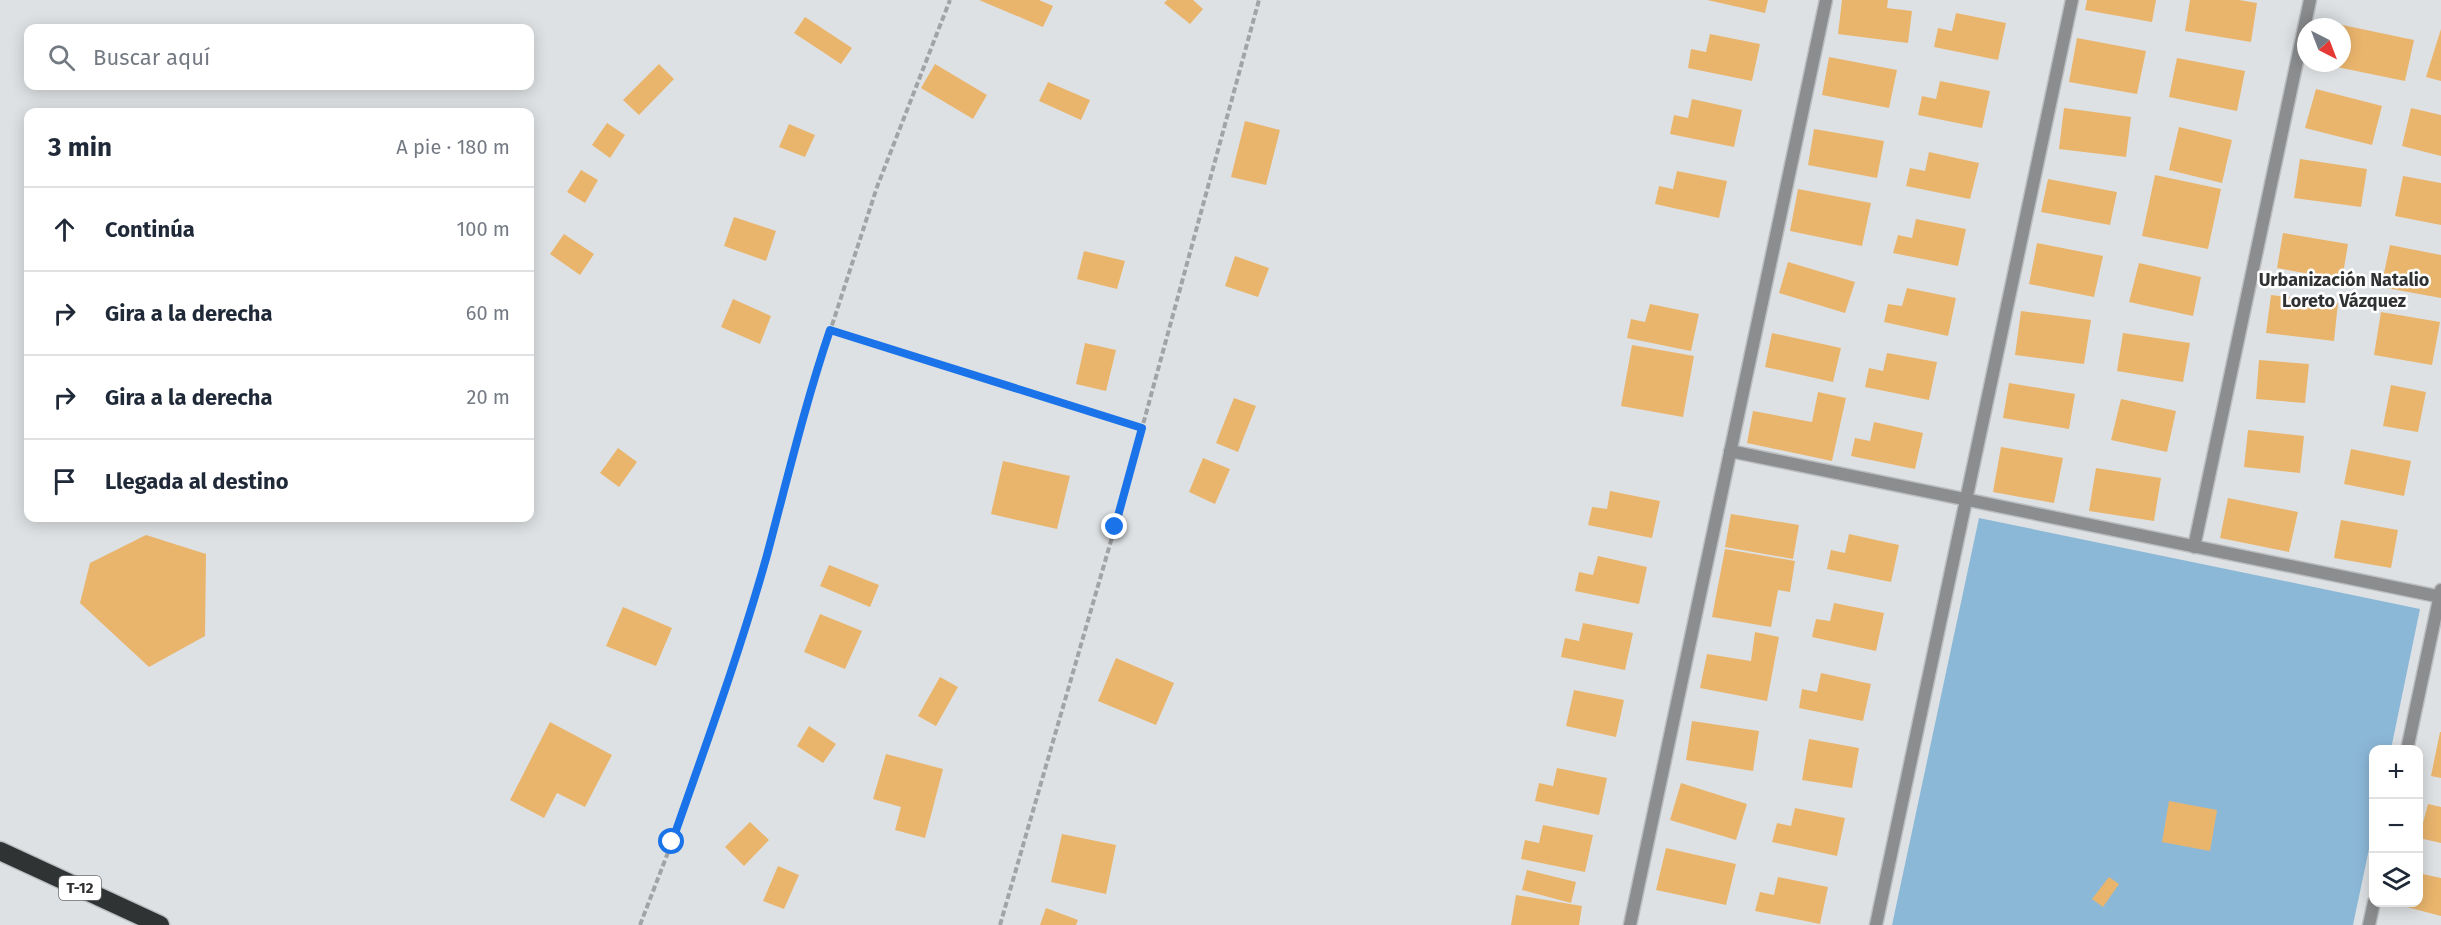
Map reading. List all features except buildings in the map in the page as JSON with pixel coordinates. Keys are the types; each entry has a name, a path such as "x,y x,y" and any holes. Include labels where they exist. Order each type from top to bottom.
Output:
{"highway":[{"name":"T-12","path":"0,851 160,925"}],"street":[{"path":"1630,925 1826,0"},
{"path":"1876,925 2072,0"},
{"path":"2194,547 2310,0"},
{"path":"1730,451 2194,547 2440,594 2408,745"},
{"path":"2369,925 2373,907"}],"path":[{"path":"640,925 672,842 724,692 766,556 795,444 877,187 950,0"},
{"path":"1000,925 1142,428 1259,0"},
{"path":"830,330 1142,428"}],"shaded area":[{"path":"1979,518 2420,609 2392,745 2369,745 2369,849 2353,925 1892,925"}],"district":[{"name":"Urbanización Natalio Loreto Vázquez","path":"2344,290"}],"route":[{"path":"672,842 724,692 766,556 795,444 830,330 1142,428 1115,527"}]}
